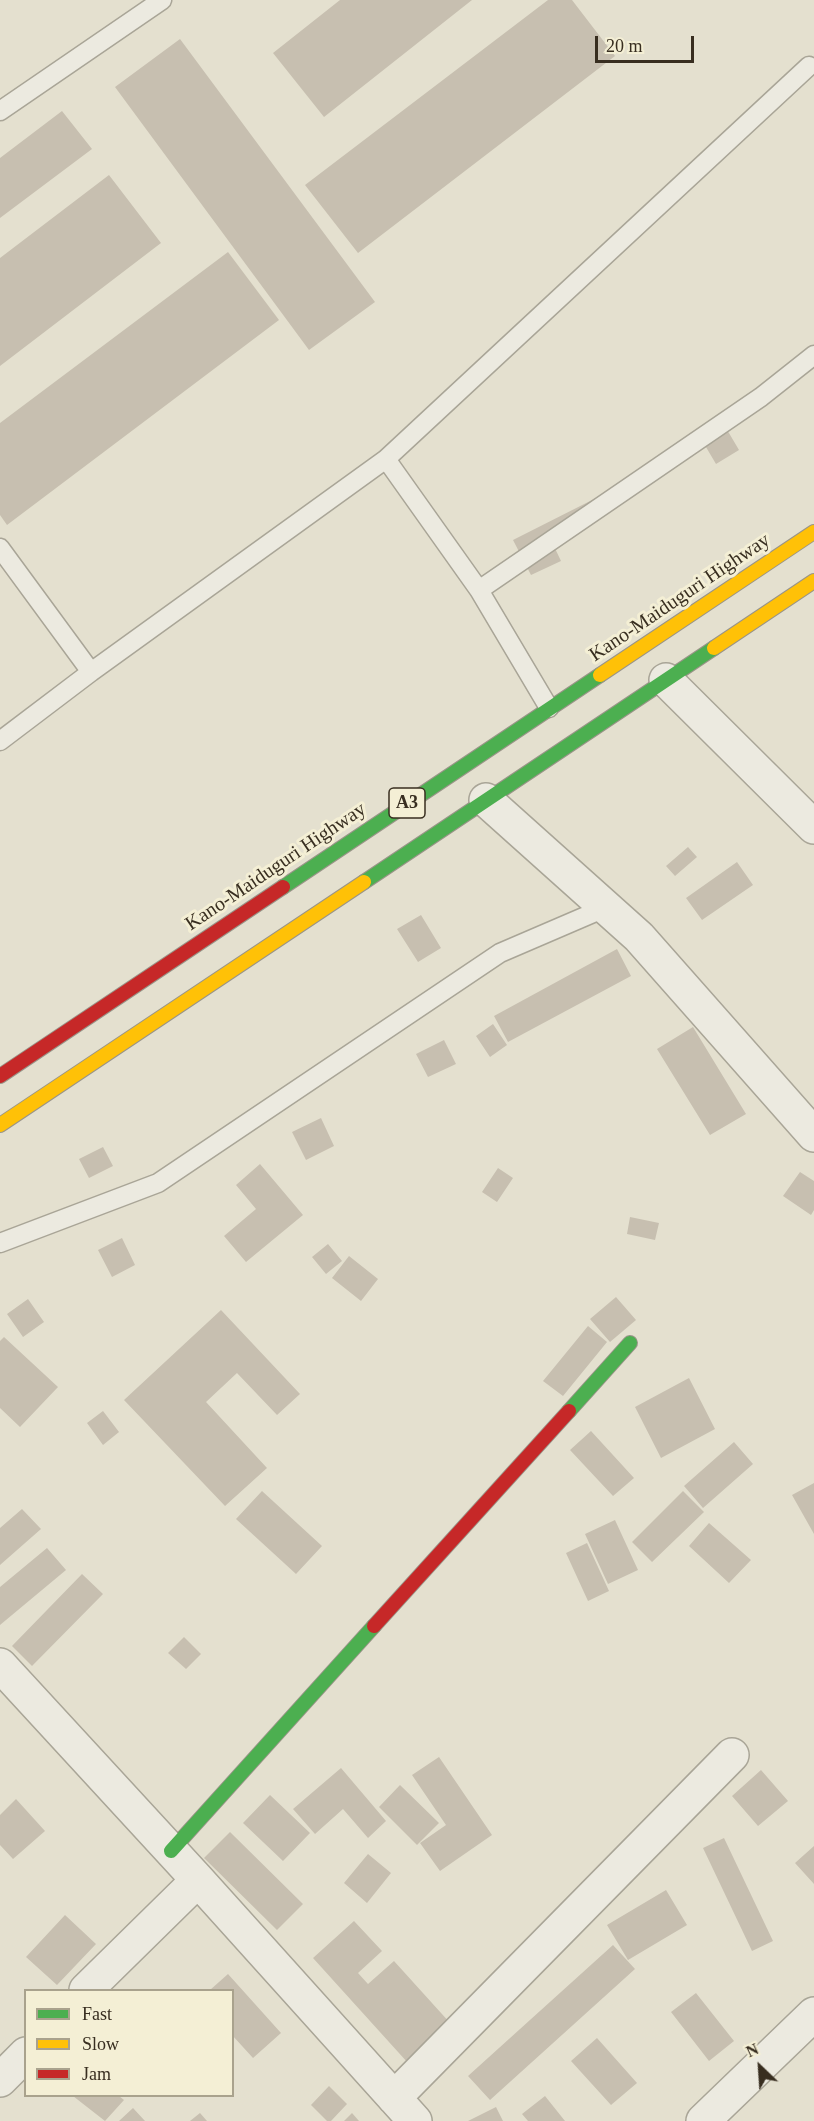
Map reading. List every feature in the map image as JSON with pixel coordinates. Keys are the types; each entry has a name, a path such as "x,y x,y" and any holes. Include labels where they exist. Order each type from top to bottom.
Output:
{"main road":[{"name":"Kano-Maiduguri Highway","path":"0,1076 814,532"},
{"name":"A3","path":"0,1125 814,582"},
{"path":"171,1851 630,1343"}],"street":[{"path":"666,680 814,827"},
{"path":"486,800 639,937 814,1135"},
{"path":"0,1665 405,2110 732,1755"},
{"path":"87,1989 198,1880"},
{"path":"703,2121 814,2014"},
{"path":"0,2080 24,2056"}],"lane":[{"path":"0,111 162,0"},
{"path":"0,741 91,672 386,459 809,66"},
{"path":"479,590 761,397 814,355"},
{"path":"386,459 479,590 549,708"},
{"path":"0,548 91,672"},
{"path":"0,1243 158,1183 500,953 607,907"}],"building":[{"path":"340,0 472,0 324,117 273,53"},
{"path":"548,0 572,0 615,56 358,253 305,185"},
{"path":"180,39 375,302 309,350 115,87"},
{"path":"62,111 92,149 0,218 0,158"},
{"path":"109,175 161,243 0,366 0,258"},
{"path":"228,252 279,320 7,525 0,515 0,423"},
{"path":"726,428 739,450 716,464 703,442"},
{"path":"600,496 607,511 551,540 561,561 531,575 513,540"},
{"path":"688,847 697,857 675,876 666,866"},
{"path":"737,862 753,885 702,920 686,898"},
{"path":"421,915 441,948 418,962 397,929"},
{"path":"617,949 631,976 508,1042 494,1016"},
{"path":"493,1024 507,1045 490,1057 476,1036"},
{"path":"693,1027 746,1114 710,1135 657,1049"},
{"path":"444,1040 456,1064 428,1077 416,1054"},
{"path":"321,1118 334,1146 306,1160 292,1132"},
{"path":"103,1147 113,1166 89,1178 79,1159"},
{"path":"260,1164 303,1215 246,1262 224,1236 256,1209 236,1185"},
{"path":"498,1168 513,1178 497,1202 482,1192"},
{"path":"800,1172 814,1181 814,1210 811,1215 783,1196"},
{"path":"630,1217 659,1223 655,1240 627,1234"},
{"path":"122,1238 135,1265 112,1277 98,1250"},
{"path":"328,1244 342,1261 326,1274 312,1257"},
{"path":"349,1256 378,1279 361,1301 332,1278"},
{"path":"616,1297 636,1320 610,1342 590,1319"},
{"path":"28,1299 44,1322 23,1337 7,1314"},
{"path":"221,1310 300,1394 277,1415 237,1373 206,1402 267,1468 225,1506 124,1400"},
{"path":"588,1326 607,1342 563,1396 543,1381"},
{"path":"4,1337 58,1387 20,1427 0,1408 0,1341"},
{"path":"689,1378 715,1429 661,1458 635,1407"},
{"path":"103,1411 119,1432 103,1445 87,1423"},
{"path":"591,1431 634,1478 613,1496 570,1450"},
{"path":"734,1442 753,1464 703,1508 684,1486"},
{"path":"814,1483 814,1534 792,1495"},
{"path":"262,1491 322,1546 296,1574 236,1519"},
{"path":"683,1491 704,1512 652,1562 632,1542"},
{"path":"22,1509 41,1529 0,1565 0,1528"},
{"path":"615,1520 638,1570 608,1584 585,1534"},
{"path":"709,1523 751,1560 729,1583 689,1546"},
{"path":"587,1543 609,1591 588,1601 566,1553"},
{"path":"47,1548 66,1570 0,1625 0,1587"},
{"path":"82,1574 103,1594 32,1666 12,1646"},
{"path":"184,1637 201,1654 186,1669 168,1653"},
{"path":"439,1757 492,1835 440,1871 420,1843 446,1825 412,1775"},
{"path":"341,1768 386,1821 368,1838 343,1809 315,1834 293,1809"},
{"path":"761,1770 788,1801 758,1826 732,1796"},
{"path":"400,1785 439,1823 417,1845 379,1807"},
{"path":"270,1795 310,1833 283,1861 243,1823"},
{"path":"16,1799 45,1831 13,1859 0,1845 0,1815"},
{"path":"230,1832 303,1904 277,1930 204,1858"},
{"path":"724,1838 773,1941 752,1951 703,1848"},
{"path":"814,1846 814,1884 795,1863"},
{"path":"368,1854 391,1873 367,1903 344,1883"},
{"path":"666,1890 687,1925 628,1960 607,1925"},
{"path":"65,1915 96,1944 57,1985 26,1957"},
{"path":"354,1921 382,1951 358,1973 368,1984 394,1961 451,2024 408,2063 313,1958"},
{"path":"613,1945 635,1969 490,2100 468,2076"},
{"path":"228,1974 281,2033 253,2058 234,2037 234,1989 211,1989"},
{"path":"696,1993 734,2041 709,2061 671,2012"},
{"path":"597,2038 637,2083 611,2105 571,2061"},
{"path":"329,2086 347,2104 331,2121 327,2121 311,2105"},
{"path":"545,2096 565,2121 528,2121 522,2114"},
{"path":"74,2097 120,2097 124,2100 105,2121"},
{"path":"496,2107 503,2121 468,2121"},
{"path":"133,2108 145,2121 119,2121"},
{"path":"200,2113 207,2121 190,2121"},
{"path":"352,2113 359,2121 344,2121"}],"traffic: fast":[{"path":"364,882 714,648"},
{"path":"283,887 600,675"},
{"path":"569,1411 630,1343"},
{"path":"171,1851 374,1626"}],"traffic: slow":[{"path":"600,675 814,532"},
{"path":"714,648 814,581"},
{"path":"0,1125 364,882"}],"traffic: jam":[{"path":"0,1076 283,887"},
{"path":"374,1626 569,1411"}]}
